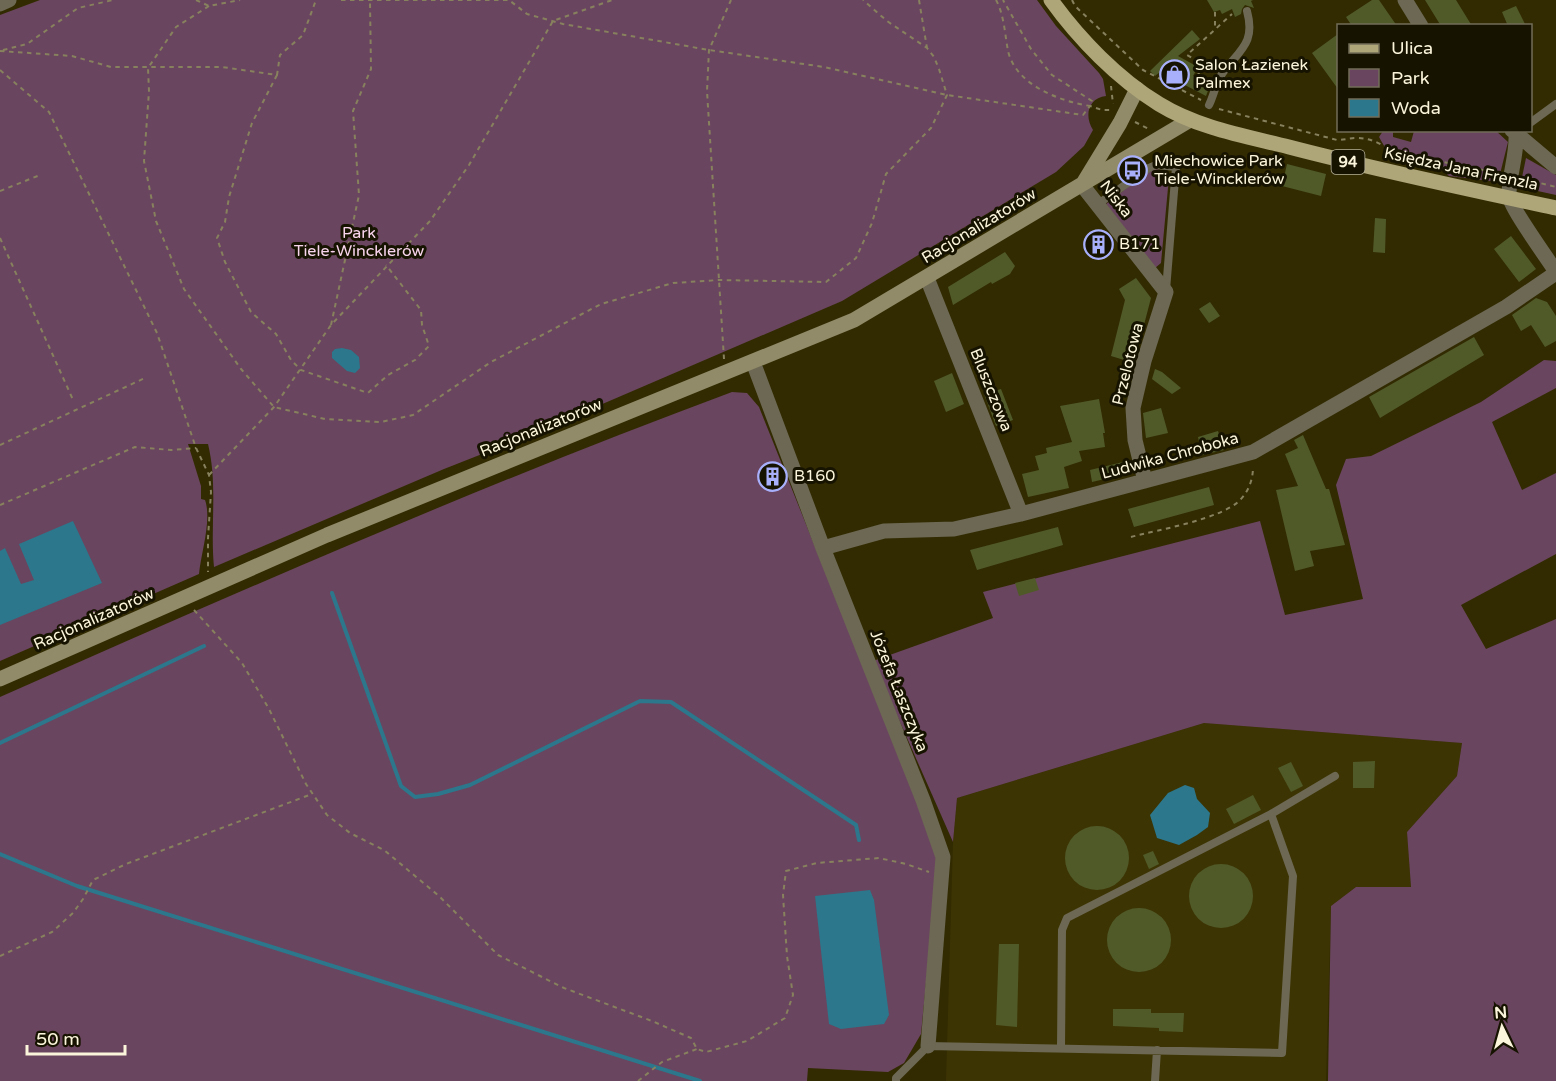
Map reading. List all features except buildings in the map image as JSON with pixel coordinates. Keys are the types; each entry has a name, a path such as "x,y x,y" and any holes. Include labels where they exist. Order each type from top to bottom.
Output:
{"main road":[{"name":"Księdza Jana Frenzla","path":"1051,0 1087,42 1137,88 1159,105 1190,120 1365,167 1556,208"}],"street":[{"path":"0,4 9,0"},
{"path":"1405,0 1420,24"},
{"name":"Racjonalizatorów","path":"1082,185 1137,88"},
{"name":"Racjonalizatorów","path":"0,679 327,535 854,320 1190,120"},
{"path":"1516,132 1517,151 1511,175 1509,198 1556,272"},
{"path":"1516,132 1556,167"},
{"name":"Niska","path":"1082,185 1166,292"},
{"name":"Ludwika Chroboka","path":"823,548 884,531 954,529 1021,514 1253,452 1506,307 1556,272"},
{"name":"Bluszczowa","path":"927,278 1021,514"},
{"name":"Przelotowa","path":"1145,481 1136,441 1133,408 1144,362 1166,292"},
{"name":"Józefa Łaszczyka","path":"753,362 943,856 928,1046"}],"lane":[{"path":"1209,105 1220,76 1248,42 1247,11"},
{"path":"1532,122 1556,104"},
{"path":"1098,204 1149,168 1156,165 1176,167 1166,292"},
{"path":"1060,1048 1062,930 1067,918 1271,814 1335,776"},
{"path":"896,1081 896,1078 928,1046 1282,1053 1293,876 1271,814"},
{"path":"1155,1081 1156,1050"}],"path":[{"path":"113,0 78,8 27,44 0,51 72,56 111,67 222,68 277,75"},
{"path":"196,0 209,6"},
{"path":"240,0 209,6 176,27 147,68 149,91 144,161 156,221 184,289 241,369 274,407 325,419 381,422 414,415 491,362 601,304 673,283 719,280 826,282 856,258 872,223 886,174 931,128 947,95 934,57 927,48 887,21 863,0"},
{"path":"316,0 303,35 280,55 277,75 252,123 229,197 225,222 217,238 225,262 251,312 276,334 291,360 300,370 368,393 388,375 415,360 429,346 422,325 421,310 386,265"},
{"path":"341,0 509,0 527,14 553,21 709,50 824,67 947,95 1083,115 1092,101 1052,75 1031,49 1004,0"},
{"path":"209,476 274,407 331,325 430,221 469,165 553,21 612,0"},
{"path":"722,374 725,350 707,91 709,50 731,0"},
{"path":"919,0 927,48"},
{"path":"996,0 1001,13 1009,55 1020,73 1042,90 1102,110 1113,110 1155,132 1160,138"},
{"path":"1072,0 1075,6 1143,70 1209,105 1337,140 1356,138 1369,140 1380,143 1393,152 1511,175 1556,188"},
{"path":"331,325 360,195 354,111 371,69 370,1"},
{"path":"1215,12 1215,30"},
{"path":"1217,85 1198,75 1203,64 1186,56 1232,14"},
{"path":"0,70 49,112 157,333 196,448 209,476 212,492 207,559 211,586"},
{"path":"0,191 40,175"},
{"path":"0,238 75,402"},
{"path":"0,446 145,378"},
{"path":"0,505 135,447 171,450 196,448"},
{"path":"1131,537 1210,517 1239,501 1253,479 1253,452"},
{"path":"184,599 242,663 269,709 313,794 327,815 350,833 384,850 439,896 498,955 564,988 691,1038 697,1049"},
{"path":"0,956 52,932 73,913 93,880 137,860 313,794"},
{"path":"638,1081 662,1062 697,1049 706,1052 747,1041 785,1017 793,995 784,916 783,895 786,871 818,863 879,858 906,864 941,877"}],"shaded area":[{"path":"1204,723 1462,743 1457,776 1407,832 1411,887 1356,887 1331,906 1326,1081 946,1081 953,842 957,798"}],"green space":[{"name":"Park Tiele-Wincklerów","path":"40,0 1037,0 1056,26 1099,73 1103,79 1106,96 1095,100 1089,108 1090,125 1093,130 1084,146 1056,172 842,301 535,433 444,469 214,567 213,475 208,444 188,444 201,486 201,499 205,500 207,508 207,527 199,574 0,661 0,15"},
{"path":"1382,132 1393,132 1393,137 1411,142 1414,132 1497,132 1508,142 1498,182 1449,176 1430,159 1387,151 1379,137"},
{"path":"1526,158 1556,175 1556,195 1520,187"},
{"path":"1155,169 1165,171 1169,177 1161,263 1155,268 1106,204 1149,171"},
{"path":"1544,360 1556,361 1556,388 1492,422 1522,490 1556,473 1556,554 1461,605 1486,649 1556,619 1556,1081 1328,1081 1331,906 1356,887 1411,887 1407,832 1457,776 1462,743 1204,723 957,798 953,842 873,661 993,618 983,592 1260,521 1285,615 1363,599 1336,485 1346,459 1371,456 1481,402"},
{"path":"732,392 747,393 759,407 935,846 938,859 921,1034 904,1063 888,1072 808,1068 807,1081 0,1081 0,697 455,501"}],"water":[{"path":"335,349 351,350 359,357 360,368 355,373 347,371 332,358 332,352"},
{"path":"73,521 102,583 0,625 0,551 5,548 21,584 34,580 19,544"},
{"path":"1185,785 1194,788 1197,799 1210,813 1208,827 1179,845 1157,838 1150,815 1168,793"},
{"path":"870,890 874,900 889,1015 884,1024 841,1029 829,1024 815,896"}],"waterway":[{"path":"332,593 401,786 415,797 438,794 470,785 640,701 671,702 856,825 859,840"},
{"path":"0,743 204,646"},
{"path":"0,854 77,886 700,1081"}],"place":[{"name":"Salon Łazienek Palmex","path":"1174,74"},
{"name":"Miechowice Park Tiele-Wincklerów","path":"1133,170"},
{"name":"B171","path":"1098,244"},
{"name":"B160","path":"773,476"}]}
